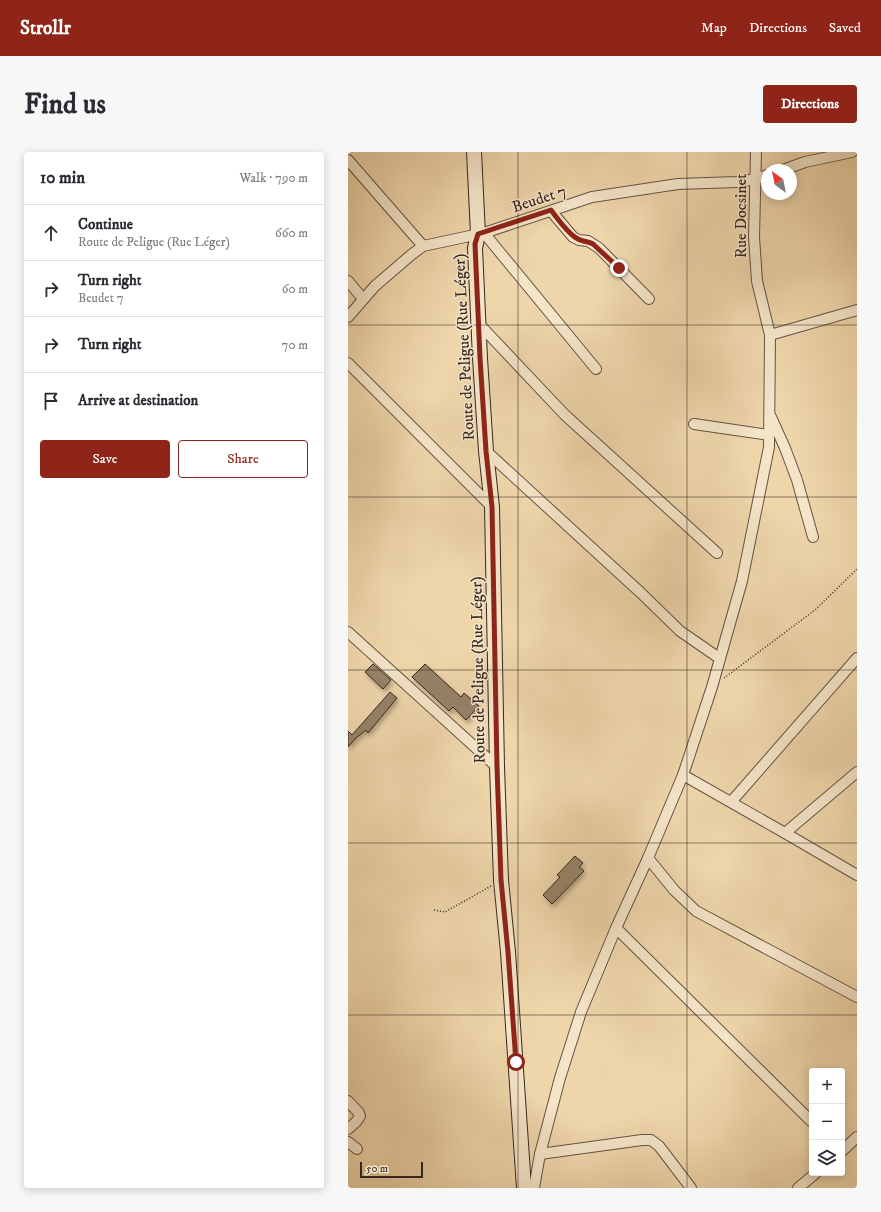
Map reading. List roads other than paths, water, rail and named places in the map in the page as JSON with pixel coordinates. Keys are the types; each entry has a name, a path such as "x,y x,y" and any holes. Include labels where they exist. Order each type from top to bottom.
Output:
{"street":[{"name":"Route de Peligue (Rue Léger)","path":"474,152 481,233 475,248 478,322 486,451 492,507 497,767 501,880 508,952 524,1188"},
{"name":"Rue Docsinet","path":"534,1188 540,1154 560,1078 581,1012 616,928 648,858 682,774 712,687 742,581 769,447 770,335 757,281 754,237 756,152"},
{"path":"797,165 852,152"},
{"path":"348,160 423,246"},
{"name":"Beudet 7","path":"348,317 375,286 410,255 423,246 481,233 592,197 678,184 737,182 761,177"},
{"path":"551,210 579,240 588,241 599,248 649,299"},
{"path":"481,233 596,369"},
{"path":"348,281 363,299"},
{"path":"770,335 857,310"},
{"path":"478,322 565,415 717,553"},
{"path":"348,363 492,507"},
{"path":"769,412 797,480 813,537"},
{"path":"694,424 769,435"},
{"path":"486,451 641,593 680,631 719,658"},
{"path":"348,632 497,767"},
{"path":"731,802 857,658"},
{"path":"786,832 857,772"},
{"path":"682,774 786,832 857,875"},
{"path":"648,858 674,890 696,910 857,997"},
{"path":"616,928 809,1119"},
{"path":"348,1101 360,1116 348,1129"},
{"path":"845,1147 857,1137"},
{"path":"540,1154 651,1140 659,1146 691,1188"},
{"path":"348,1142 358,1149"},
{"path":"798,1188 812,1176"}]}
